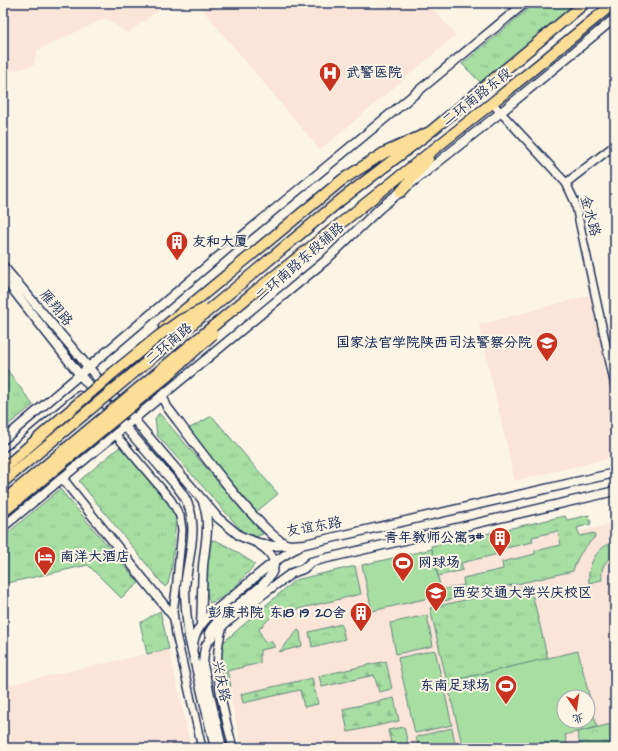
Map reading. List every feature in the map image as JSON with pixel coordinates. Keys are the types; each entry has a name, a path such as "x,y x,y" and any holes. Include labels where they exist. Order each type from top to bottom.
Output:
{"highway":[{"name":"二环南路东段","path":"342,199 430,132 586,3"},
{"name":"二环南路东段","path":"355,212 492,103 614,3"},
{"path":"91,386 342,180 384,153 430,132"},
{"path":"401,192 441,143"},
{"name":"二环南路","path":"3,482 342,199"},
{"name":"二环南路","path":"3,501 253,292 355,212"},
{"path":"3,512 165,378 212,335 253,292"},
{"path":"3,469 113,373 160,335 181,320 217,303"}],"main road":[{"path":"3,440 246,233 524,3"},
{"name":"二环南路东段辅路","path":"3,527 325,261 380,208 500,113 615,18"},
{"name":"雁翔路","path":"3,266 89,368"},
{"name":"雁翔路","path":"3,277 80,375 125,426"},
{"name":"友谊东路","path":"89,368 218,518 240,536 258,544 273,546 305,544 615,473"},
{"path":"3,460 91,386"},
{"path":"162,395 168,407 248,511 281,541 286,544 294,545"},
{"name":"兴庆路","path":"125,426 174,483 186,500 191,521 192,536 185,588 189,637 215,748"},
{"path":"62,478 173,616"},
{"path":"186,610 193,620 201,624 219,625 292,573 303,569 311,562 615,491"},
{"path":"197,492 205,507 207,545 203,566 201,624"},
{"path":"219,625 228,611 267,580 272,572 274,563 272,556 258,544"},
{"path":"192,652 194,636 201,624 208,617 274,563 291,551 305,544"},
{"name":"兴庆路","path":"219,625 206,646 203,665 222,748"}],"street":[{"name":"金水路","path":"492,103 566,183 575,202 615,386"},
{"path":"566,183 615,145"},
{"path":"115,434 171,500 180,516 182,530 173,616 177,641 202,748"},
{"path":"219,625 216,669 233,748"}],"shaded area":[{"path":"3,3 170,3 127,33 106,18 37,50 34,65 3,73"},
{"name":"武警医院","path":"197,3 427,3 456,35 320,150"},
{"name":"国家法官学院陕西司法警察分院","path":"590,295 615,401 615,457 515,481 479,325"},
{"name":"西安交通大学兴庆校区","path":"565,520 569,534 615,523 615,748 242,748 219,646 295,580"},
{"path":"169,649 191,748 3,748 3,686"}],"green space":[{"path":"535,3 577,3 482,84 462,64"},
{"path":"3,364 33,405 3,429"},
{"path":"159,413 263,534 256,537 243,532 157,435 155,419"},
{"path":"212,416 278,494 256,512 188,429"},
{"path":"123,444 170,504 176,518 172,567 168,584 165,587 79,481"},
{"path":"60,489 139,583 121,598 88,565 3,584 3,537"},
{"path":"589,515 591,524 577,528 580,536 594,533 595,537 581,552 573,571 444,601 441,590 464,585 463,578 503,569 502,562 535,554 535,551 561,545 558,531 532,537 533,542 497,550 498,554 461,563 463,570 438,576 431,546 565,516 567,520"},
{"path":"215,540 255,564 229,592 210,603 207,596 206,572 210,541"},
{"path":"615,541 615,554 604,565 602,580 589,583 590,569 594,557 603,547"},
{"name":"网球场","path":"432,549 442,595 372,611 362,565"},
{"path":"355,566 361,594 298,609 287,618 277,611 259,629 264,642 271,641 275,647 260,650 260,663 227,671 231,686 228,688 219,646 295,580"},
{"path":"530,585 548,659 447,682 430,608"},
{"path":"160,611 169,649 147,654 140,623"},
{"path":"427,615 433,646 396,654 390,623"},
{"path":"341,624 345,639 312,647 309,632"},
{"path":"298,630 300,632 302,646 279,652"},
{"path":"435,650 452,725 415,733 398,658"},
{"name":"东南足球场","path":"578,651 588,689 556,689 556,729 589,729 565,735 568,748 463,748 447,682"},
{"path":"386,661 392,689 379,692 374,675 322,687 319,676"},
{"path":"312,678 318,704 304,707 300,690 243,703 241,694"},
{"path":"394,698 399,721 348,732 343,709"},
{"path":"615,723 615,748 581,748 577,732 596,729 596,728"},
{"path":"404,727 409,748 392,748 388,730"},
{"path":"452,728 456,748 419,748 416,737"}],"place":[{"name":"武警医院","path":"330,92"},
{"name":"友和大厦","path":"177,262"},
{"name":"国家法官学院陕西司法警察分院","path":"547,362"},
{"name":"青年教师公寓3#","path":"500,558"},
{"name":"南洋大酒店","path":"45,576"},
{"name":"网球场","path":"403,582"},
{"name":"西安交通大学兴庆校区","path":"436,612"},
{"name":"彭康书院 东18 19 20舍","path":"361,632"},
{"name":"东南足球场","path":"506,706"}]}
